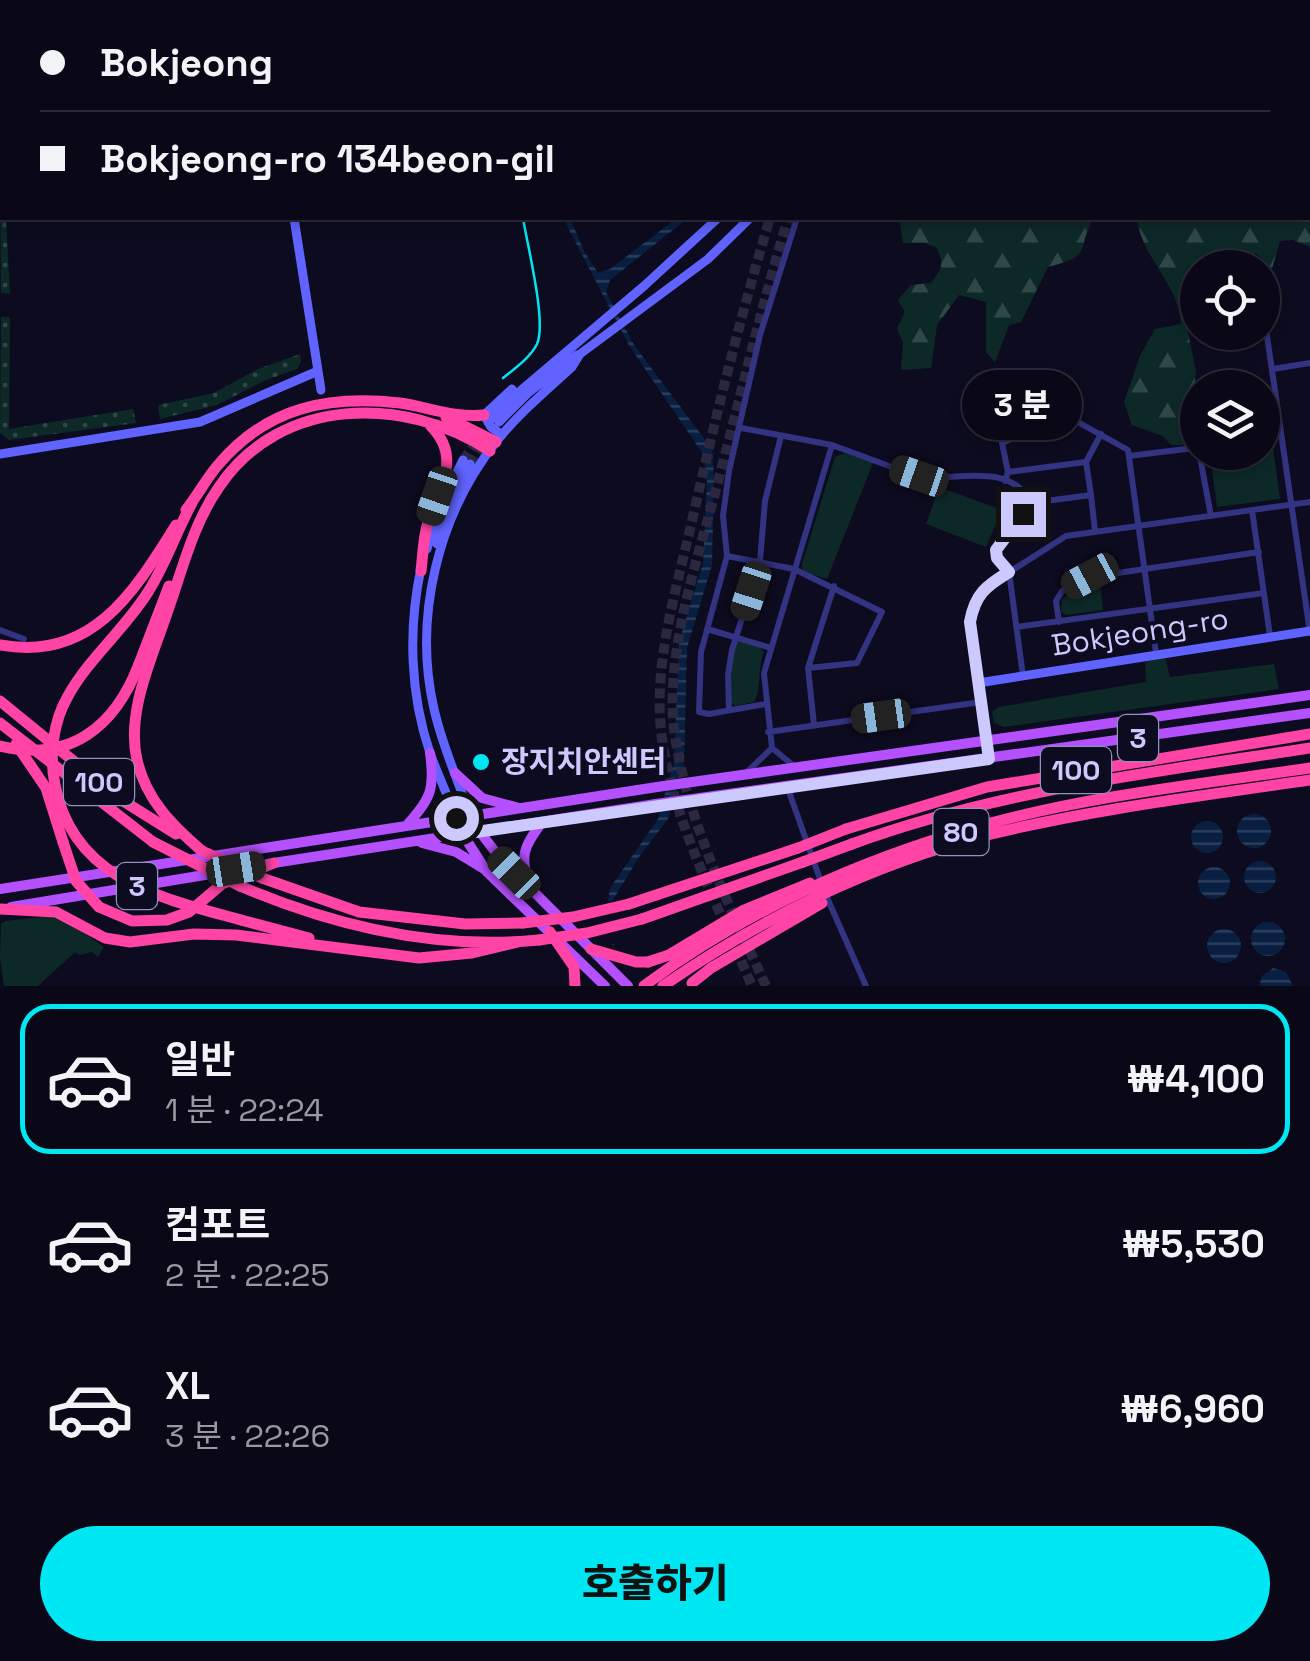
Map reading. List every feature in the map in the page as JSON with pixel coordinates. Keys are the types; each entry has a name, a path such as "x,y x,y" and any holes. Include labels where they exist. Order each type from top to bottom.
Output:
{"highway":[{"path":"0,645 31,648 61,642 79,636 110,616 135,589 192,502 232,450 264,426 296,410 353,399 400,403 452,429 496,443"},
{"path":"0,746 27,751 62,746 90,733 112,715 134,678 188,539 228,475 251,450 295,424 352,411 491,419"},
{"path":"427,574 426,528 448,463 430,416"},
{"path":"202,851 160,810 137,760 134,731 139,700 210,501"},
{"path":"192,502 148,593 65,701 54,737 52,773 66,822 100,864 147,892 356,952"},
{"name":"100","path":"1,702 120,799 202,851 262,878 360,912 465,924 573,917 629,904 846,829 988,786 1310,734"},
{"path":"1,724 46,788 76,880 98,907 132,921 164,921 189,912 224,883 274,863"},
{"name":"100","path":"1,724 153,842 240,886 321,916 376,930 465,943 518,942 587,933 642,919 944,814 1070,784 1310,748"},
{"name":"80","path":"644,986 709,942 862,872 983,825 1055,808 1310,768"},
{"name":"80","path":"663,986 862,872 983,836 1058,820 1310,780"},
{"path":"591,949 648,962 787,891 862,872"},
{"path":"691,984 862,872"},
{"path":"0,909 56,912 117,941 214,934 431,958 518,942"},
{"path":"545,936 561,948 574,967 573,986"}],"main road":[{"path":"294,220 321,390"},
{"path":"496,443 491,419 550,357 630,298 716,220"},
{"path":"491,419 708,258 748,220"},
{"path":"406,826 425,805 434,778 413,654 415,602 449,525 496,443 572,367 580,354"},
{"path":"0,454 190,425 318,371"},
{"path":"466,462 438,510 427,574 427,668 434,710 478,831 628,986"},
{"name":"Bokjeong-ro","path":"978,683 1310,632"},
{"name":"3","path":"0,888 794,766 1310,695"},
{"name":"3","path":"0,909 656,804 1310,713"},
{"path":"430,752 462,834 487,872 545,936 605,986"},
{"path":"455,772 482,798 524,809"},
{"path":"529,887 522,862 524,850 542,822"},
{"path":"411,841 456,852 487,872"}],"street":[{"path":"765,704 699,712 701,652 727,556 723,516 729,470 760,335 796,220"},
{"path":"1270,350 1273,370 1310,362"},
{"path":"1005,482 1008,472 1002,443 1076,420 1128,450 1156,653"},
{"path":"1280,420 1310,632"},
{"path":"741,428 832,446 919,476 976,474 1018,486 1031,503"},
{"path":"1095,531 1086,462 1101,434"},
{"path":"729,710 728,675 760,561 765,501 781,436"},
{"path":"794,766 772,748 764,673 832,446"},
{"path":"1129,456 1180,450"},
{"path":"1008,472 1086,462"},
{"path":"1201,470 1210,516"},
{"path":"1023,676 1009,572 997,558 996,550 1031,503 1091,496"},
{"path":"989,759 970,622 974,600 983,589 1066,536 1310,502"},
{"path":"1252,510 1270,636"},
{"path":"1059,622 1056,601 1062,591 1090,576 1259,552"},
{"path":"727,556 794,569 882,612 857,663 808,668"},
{"path":"814,725 808,668 834,586"},
{"path":"1016,627 1264,593"},
{"path":"707,629 771,648"},
{"path":"0,630 24,639"},
{"path":"768,732 981,702"},
{"path":"745,774 772,748"},
{"path":"788,788 826,896 866,986"}],"green space":[{"path":"0,220 6,220 10,294 1,293"},
{"path":"1093,220 1078,255 1048,267 1021,322 1009,325 995,362 986,352 986,302 959,295 937,325 931,368 901,370 903,343 897,328 905,312 898,300 911,285 931,283 940,270 941,257 936,247 903,243 900,223"},
{"path":"1137,220 1310,220 1310,247 1293,240 1280,241 1277,250 1180,250 1180,317 1174,296 1145,245"},
{"path":"1,317 10,317 9,429 133,409 136,423 9,440 0,433"},
{"path":"1180,324 1180,350 1192,350 1196,370 1180,370 1180,445 1171,445 1163,436 1132,425 1124,402 1140,356 1155,329"},
{"path":"300,354 297,369 217,405 160,419 158,405 214,393 258,369"},
{"path":"845,453 873,463 827,579 803,572 802,564 835,457"},
{"path":"1212,470 1276,470 1280,499 1217,507"},
{"path":"939,487 1002,510 986,547 926,524"},
{"path":"1100,580 1103,610 1066,615 1061,612 1062,599"},
{"path":"742,639 764,652 754,702 735,706 731,703 730,675 736,642"},
{"path":"1165,657 1170,677 1274,664 1279,689 1004,727 994,723 992,712 999,707 1146,682 1145,662"},
{"path":"52,916 70,923 104,947 98,957 92,952 75,952 38,986 4,986 1,924"}],"water":[{"path":"564,220 571,220 598,273 610,269 674,220 685,220 610,280 606,292 634,345 712,449 714,475 712,565 687,648 684,764 668,819 613,900 614,946 603,938 610,888 658,819 674,762 679,642 703,563 707,478 703,454 630,347"},
{"path":"1254,814 1266,819 1271,831 1266,843 1254,848 1242,843 1237,831 1242,819"},
{"path":"1207,821 1219,825 1223,837 1219,849 1207,853 1195,849 1191,837 1195,825"},
{"path":"1260,861 1272,865 1276,877 1272,889 1260,893 1248,889 1244,877 1248,865"},
{"path":"1214,867 1225,872 1230,883 1225,894 1214,899 1203,894 1198,883 1203,872"},
{"path":"1268,922 1280,927 1285,939 1280,951 1268,956 1256,951 1251,939 1256,927"},
{"path":"1224,929 1236,934 1241,946 1236,958 1224,963 1212,958 1207,946 1212,934"},
{"path":"1273,968 1286,972 1293,986 1259,986 1262,976"}],"pier":[{"path":"619,900 620,943 603,946 598,937 603,903"}],"tunnel":[{"path":"726,927 672,788 662,739 660,684 673,602 710,445 769,220"},
{"path":"766,986 700,833 681,768 673,706 684,608 787,220"},
{"path":"463,460 492,419"},
{"path":"470,464 485,441"},
{"path":"735,947 752,986"}],"tram line":[{"path":"503,378 530,354 539,333 538,301 523,220"}],"place":[{"name":"장지치안센터","path":"481,762"}],"route":[{"path":"456,818 462,834 989,759 970,622 974,600 1009,572 997,558 996,550 1023,514"}]}
